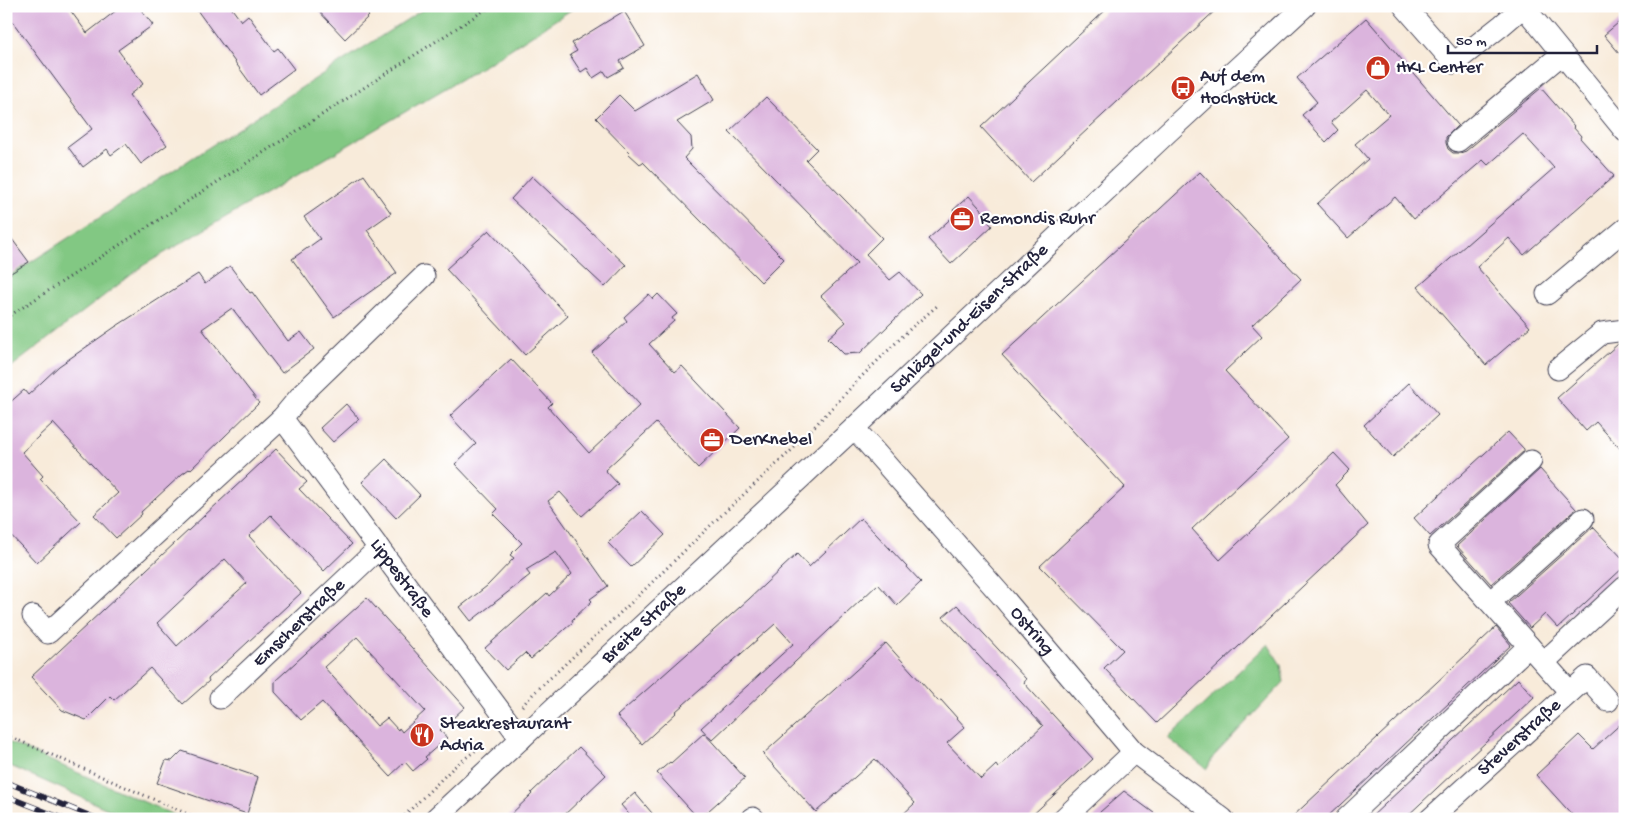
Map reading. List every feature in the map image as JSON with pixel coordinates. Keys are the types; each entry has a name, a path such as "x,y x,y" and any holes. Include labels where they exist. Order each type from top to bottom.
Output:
{"street":[{"name":"Schlägel-und-Eisen-Straße","path":"854,428 1168,132 1305,6"},
{"path":"1404,6 1454,63 1523,6 1625,131"},
{"path":"1458,141 1562,54"},
{"path":"1547,294 1625,229"},
{"path":"33,616 48,633 282,418 302,394 424,276"},
{"path":"1558,369 1602,333 1625,330"},
{"name":"Lippestraße","path":"282,418 514,731"},
{"name":"Breite Straße","path":"435,819 514,731 854,428"},
{"name":"Ostring","path":"854,428 995,588 1134,752 1224,819"},
{"path":"1531,461 1439,545 1570,692"},
{"path":"1490,602 1583,519"},
{"name":"Emscherstraße","path":"220,698 380,548"},
{"path":"1544,662 1625,587"},
{"path":"1346,819 1529,646"},
{"name":"Steverstraße","path":"1430,819 1587,677 1608,701"},
{"path":"1063,819 1134,752"}],"path":[{"path":"6,318 491,6"},
{"path":"514,731 532,694 795,447 867,371 911,328 937,306"},
{"path":"6,735 199,819"},
{"path":"401,819 454,767 482,745"}],"green space":[{"path":"428,6 577,6 492,61 144,265 6,371 6,278"},
{"path":"1268,644 1281,665 1284,682 1213,757 1207,769 1168,738"},
{"path":"6,741 183,819 130,819 6,764"}],"building":[{"path":"6,6 67,6 87,33 122,6 138,6 153,25 118,50 143,84 129,95 167,145 141,164 126,144 111,155 107,149 83,167 68,147 92,129 6,13"},
{"path":"194,6 230,6 241,21 248,15 274,51 278,48 294,69 259,95"},
{"path":"314,6 360,6 369,16 345,39"},
{"path":"1110,6 1220,6 1031,182 981,127"},
{"path":"624,11 645,46 620,61 624,68 608,77 604,71 593,78 587,68 581,72 570,55 577,51 572,43"},
{"path":"1625,17 1625,60 1604,35"},
{"path":"1366,18 1458,125 1446,137 1448,149 1453,153 1466,151 1541,88 1574,126 1581,136 1580,138 1614,176 1524,255 1509,238 1477,267 1530,327 1486,365 1418,287 1554,168 1523,134 1488,165 1483,160 1414,219 1395,197 1348,238 1317,204 1368,159 1355,144 1389,115 1367,90 1331,122 1338,130 1326,142 1302,115 1317,102 1297,78"},
{"path":"698,73 714,100 677,122 691,137 692,149 684,158 784,259 761,282 643,162 640,164 628,153 596,118 619,95 635,111"},
{"path":"766,97 817,149 806,160 882,238 866,254 890,280 900,272 921,294 860,353 844,354 828,338 846,322 821,296 857,263 729,132"},
{"path":"1200,172 1301,279 1252,325 1262,336 1225,371 1288,439 1192,529 1220,560 1334,453 1350,470 1335,485 1368,525 1157,723 1104,668 1123,650 1040,566 1125,487 1002,355"},
{"path":"364,175 391,213 367,230 397,273 334,317 292,259 320,239 304,217"},
{"path":"532,176 626,265 605,287 511,199"},
{"path":"969,196 988,217 986,219 992,226 951,264 928,239 956,214 953,210"},
{"path":"489,230 568,316 525,355 446,269"},
{"path":"6,231 29,262 6,276"},
{"path":"230,266 288,341 301,332 314,349 282,373 232,308 202,329 259,403 190,470 182,474 141,512 142,514 116,538 94,515 118,493 53,423 22,452 43,476 40,479 81,522 37,563 6,530 6,406 24,390 28,395 59,366 115,327 198,274 205,284"},
{"path":"649,294 653,299 658,294 677,314 672,318 674,321 649,344 675,372 682,366 740,428 698,468 656,423 605,470 618,484 582,516 560,492 548,501 608,586 590,599 592,601 572,620 573,622 531,659 525,653 506,670 485,648 547,593 549,596 572,574 556,552 526,570 530,575 471,621 460,607 487,586 514,558 510,555 522,543 493,514 498,509 455,464 476,444 450,416 511,359 552,403 548,407 589,453 640,405 592,353 627,321 624,317"},
{"path":"1625,343 1625,454 1596,422 1586,431 1557,398 1618,344"},
{"path":"1409,383 1438,415 1393,457 1364,425"},
{"path":"346,404 359,419 333,442 320,428"},
{"path":"1508,432 1524,451 1430,536 1414,518"},
{"path":"276,449 307,482 299,489 352,544 324,571 271,515 249,536 301,593 183,704 150,668 114,700 110,696 86,720 62,710 31,677","holes":["225,559 247,583 177,646 157,623"]},
{"path":"386,459 420,495 396,518 362,482"},
{"path":"1540,469 1576,509 1491,584 1457,546"},
{"path":"642,511 665,535 631,567 608,543"},
{"path":"861,518 921,582 897,605 878,584 712,740 701,728 793,644 775,624 675,712 642,744 617,716 797,554 809,567"},
{"path":"1593,527 1625,561 1625,566 1558,628 1545,614 1530,628 1508,603"},
{"path":"367,598 465,707 440,730 447,738 425,757 427,759 413,771 405,762 390,776 322,702 301,720 275,692 275,681","holes":["357,637 425,711 402,732 387,718 377,726 324,667"]},
{"path":"957,605 1026,679 1024,683 1093,759 1028,819 898,819 915,803 875,759 816,812 763,754 886,643 938,701 941,700 965,727 947,743 981,779 996,765 998,768 1043,726 943,617"},
{"path":"1496,627 1511,645 1325,819 1290,819"},
{"path":"1518,679 1534,697 1404,819 1369,819"},
{"path":"1625,720 1625,819 1576,819 1536,775 1579,735 1593,749"},
{"path":"704,733 745,778 699,819 657,773"},
{"path":"579,747 606,775 560,819 506,819 531,793"},
{"path":"182,751 258,777 247,814 157,783 166,760 172,761"},
{"path":"1124,791 1162,819 1092,819"},
{"path":"635,793 657,819 633,819 621,805"}],"railway":[{"path":"6,782 98,819"},
{"path":"6,796 64,819"}],"place":[{"name":"HKL Center","path":"1378,68"},
{"name":"Auf dem Hochstück","path":"1183,88"},
{"name":"Remondis Ruhr","path":"962,219"},
{"name":"DerKnebel","path":"712,440"},
{"name":"Steakrestaurant Adria","path":"422,735"}]}
